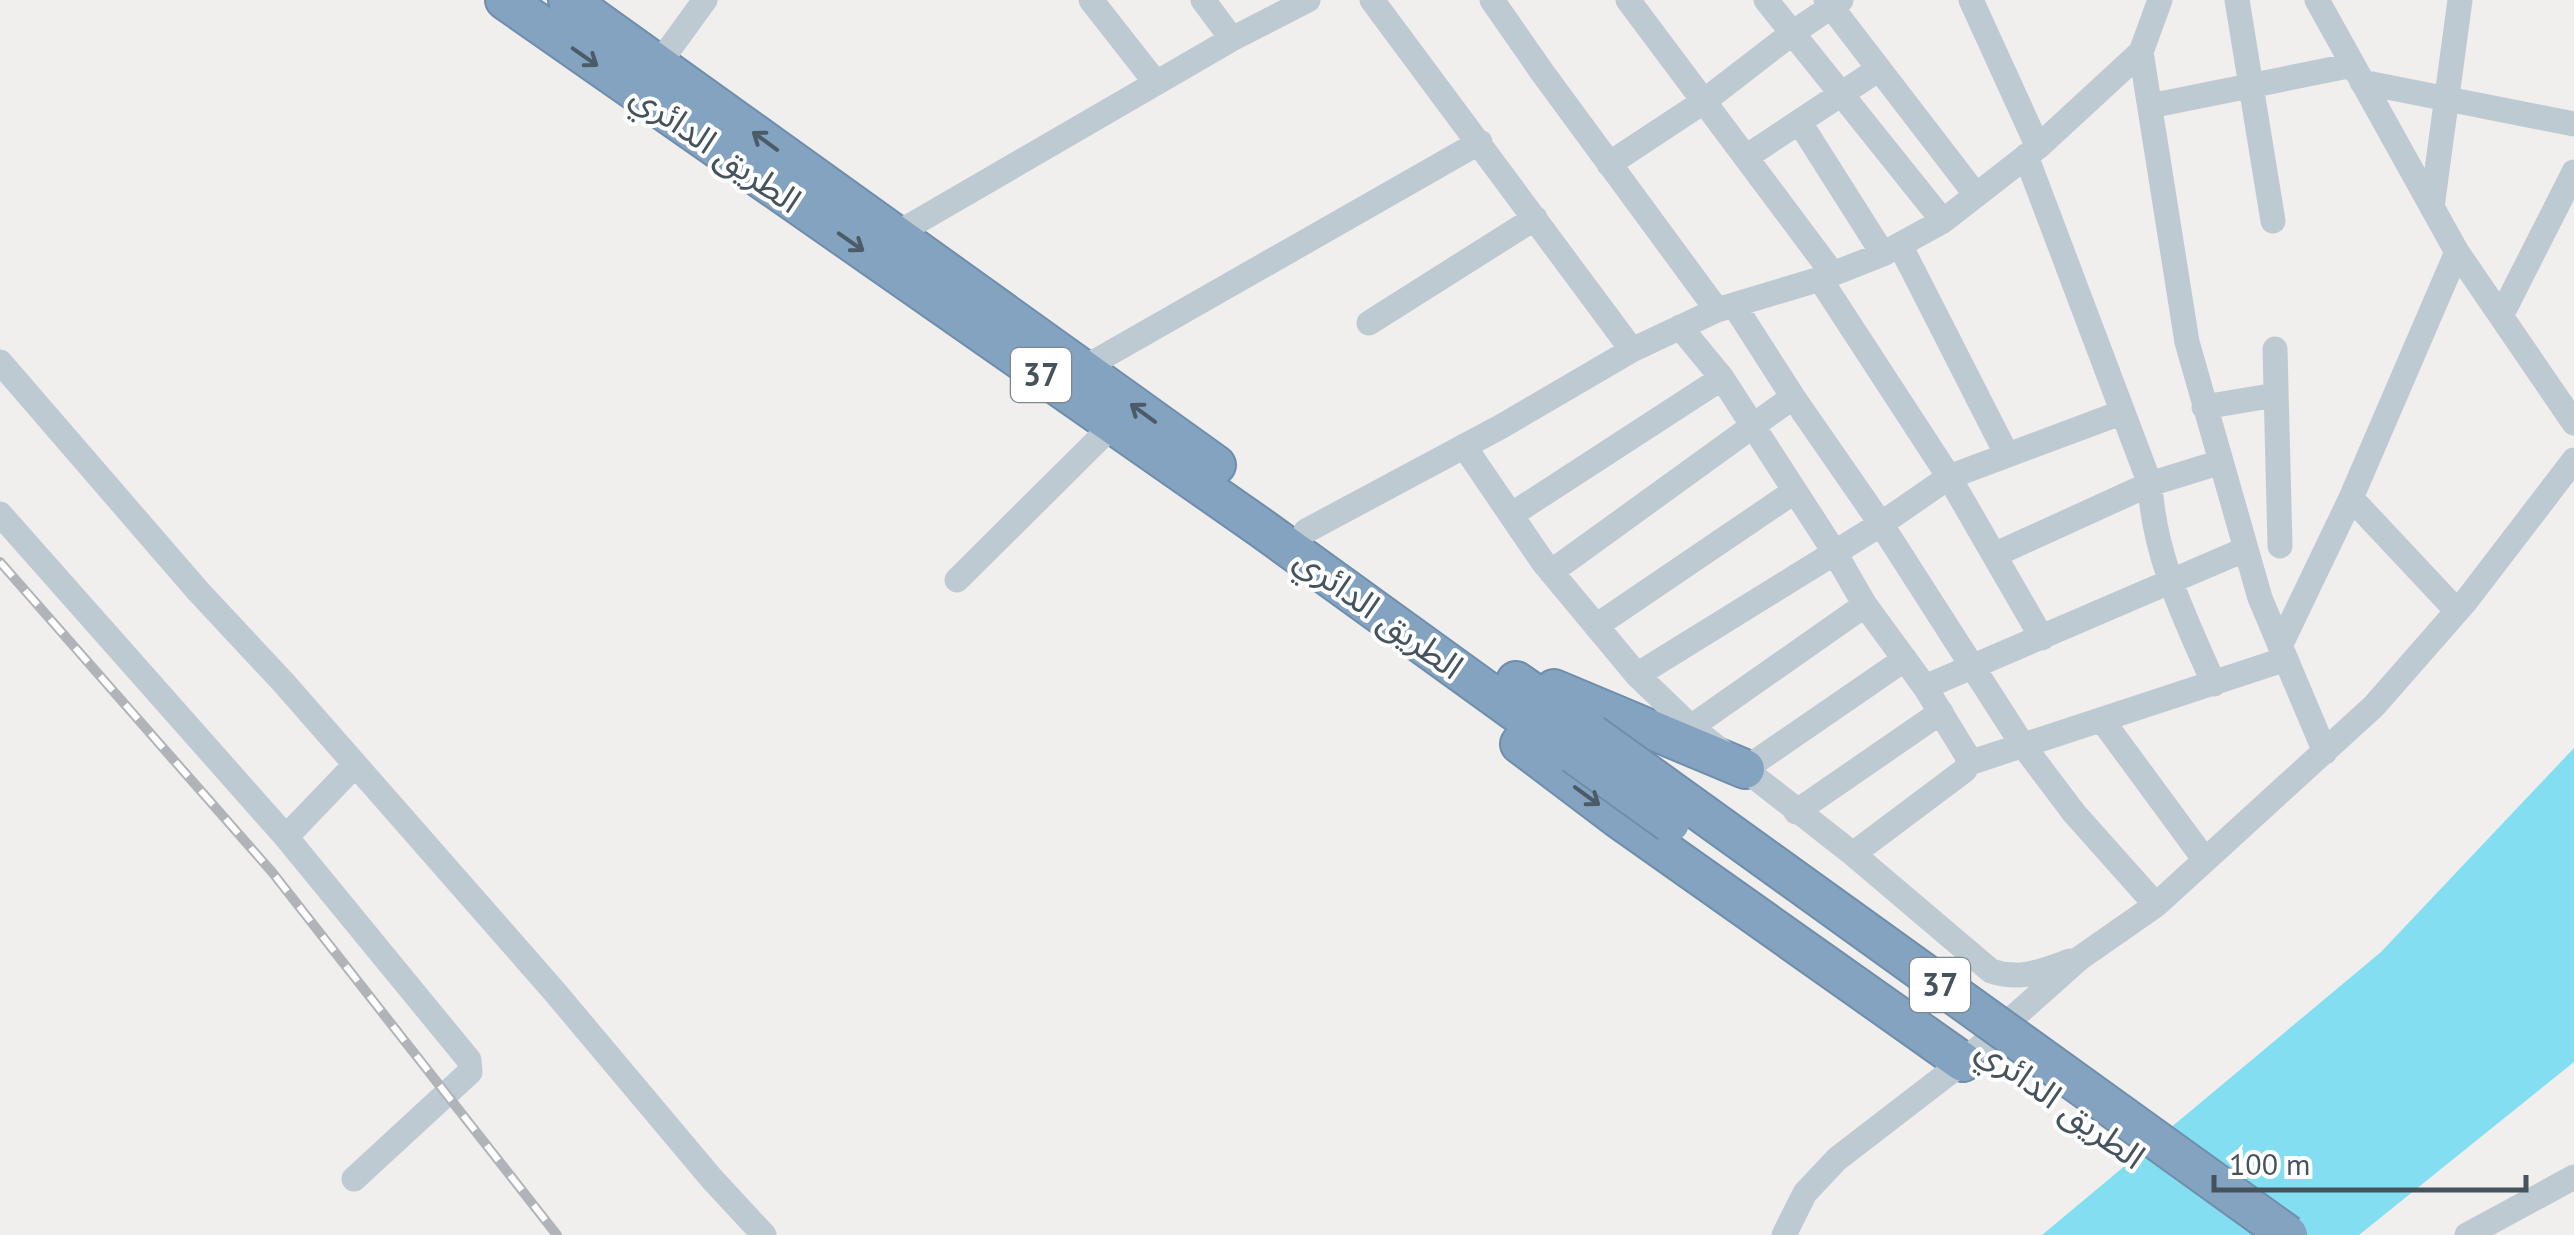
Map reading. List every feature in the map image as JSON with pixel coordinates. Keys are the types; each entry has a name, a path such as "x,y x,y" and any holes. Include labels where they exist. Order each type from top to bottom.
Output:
{"highway":[{"name":"الطريق الدائري","path":"505,0 648,79 896,234 1306,531 1482,672"},
{"name":"الطريق الدائري","path":"568,0 648,79 1113,425 1482,672 2288,1235"},
{"path":"1482,672 1745,770"},
{"path":"1482,672 1495,720 1551,770 1962,1062"},
{"name":"الطريق الدائري","path":"1583,744 2246,1235"}],"street":[{"path":"648,79 705,0"},
{"path":"1091,0 1156,83"},
{"path":"1203,0 1232,39"},
{"path":"896,234 1232,39 1308,0"},
{"path":"1372,0 1632,350"},
{"path":"1492,0 1609,164 1793,398 1882,524 2022,744 2074,813 2156,905"},
{"path":"1628,0 1746,157 1826,276 2042,638"},
{"path":"1766,0 1943,221"},
{"path":"1972,0 2032,152 2150,484 2154,523 2169,582 2214,684"},
{"path":"2160,0 2142,52 2187,342 2260,598 2326,752"},
{"path":"2238,0 2273,221"},
{"path":"2317,0 2457,252 2574,424"},
{"path":"2432,207 2460,0"},
{"path":"1609,164 1703,102 1833,2 1976,196"},
{"path":"1306,531 1632,350 1726,308 1826,276 1892,249 1943,221 2032,152 2142,52"},
{"path":"1746,157 1879,69"},
{"path":"2150,106 2251,86 2358,73 2574,124"},
{"path":"1800,123 1892,249 2006,455"},
{"path":"1082,369 1480,142"},
{"path":"2501,316 2574,172"},
{"path":"1369,323 1535,218"},
{"path":"1853,854 1965,770 1969,763 2214,684 2284,653 2457,252"},
{"path":"1680,327 1722,378 1865,604 1942,712 1969,763"},
{"path":"2276,349 2280,546"},
{"path":"0,362 764,1235"},
{"path":"1511,516 1722,378"},
{"path":"2204,407 2276,395"},
{"path":"1551,572 1793,398"},
{"path":"1637,675 1882,524 1948,477 2123,412"},
{"path":"957,580 1113,425"},
{"path":"1464,446 1551,572 1637,675 1691,728 1853,854 1991,971 2007,977 2026,976 2080,958"},
{"path":"1784,1235 1805,1193 1836,1160 1962,1062 2080,958 2156,905 2374,706 2458,611 2574,460"},
{"path":"1994,555 2150,484 2221,462"},
{"path":"1596,626 1795,491"},
{"path":"2351,498 2458,611"},
{"path":"0,514 286,836 469,1060 470,1072 354,1178"},
{"path":"1925,688 2246,548"},
{"path":"1691,728 1865,604"},
{"path":"1745,770 1906,659"},
{"path":"1796,812 1942,712"},
{"path":"2102,720 2205,860"},
{"path":"286,836 354,766"},
{"path":"2468,1235 2574,1176"}],"water":[{"path":"2574,748 2574,1062 2359,1235 2042,1235 2381,952"}],"railway":[{"path":"0,562 272,872 557,1235"}]}
